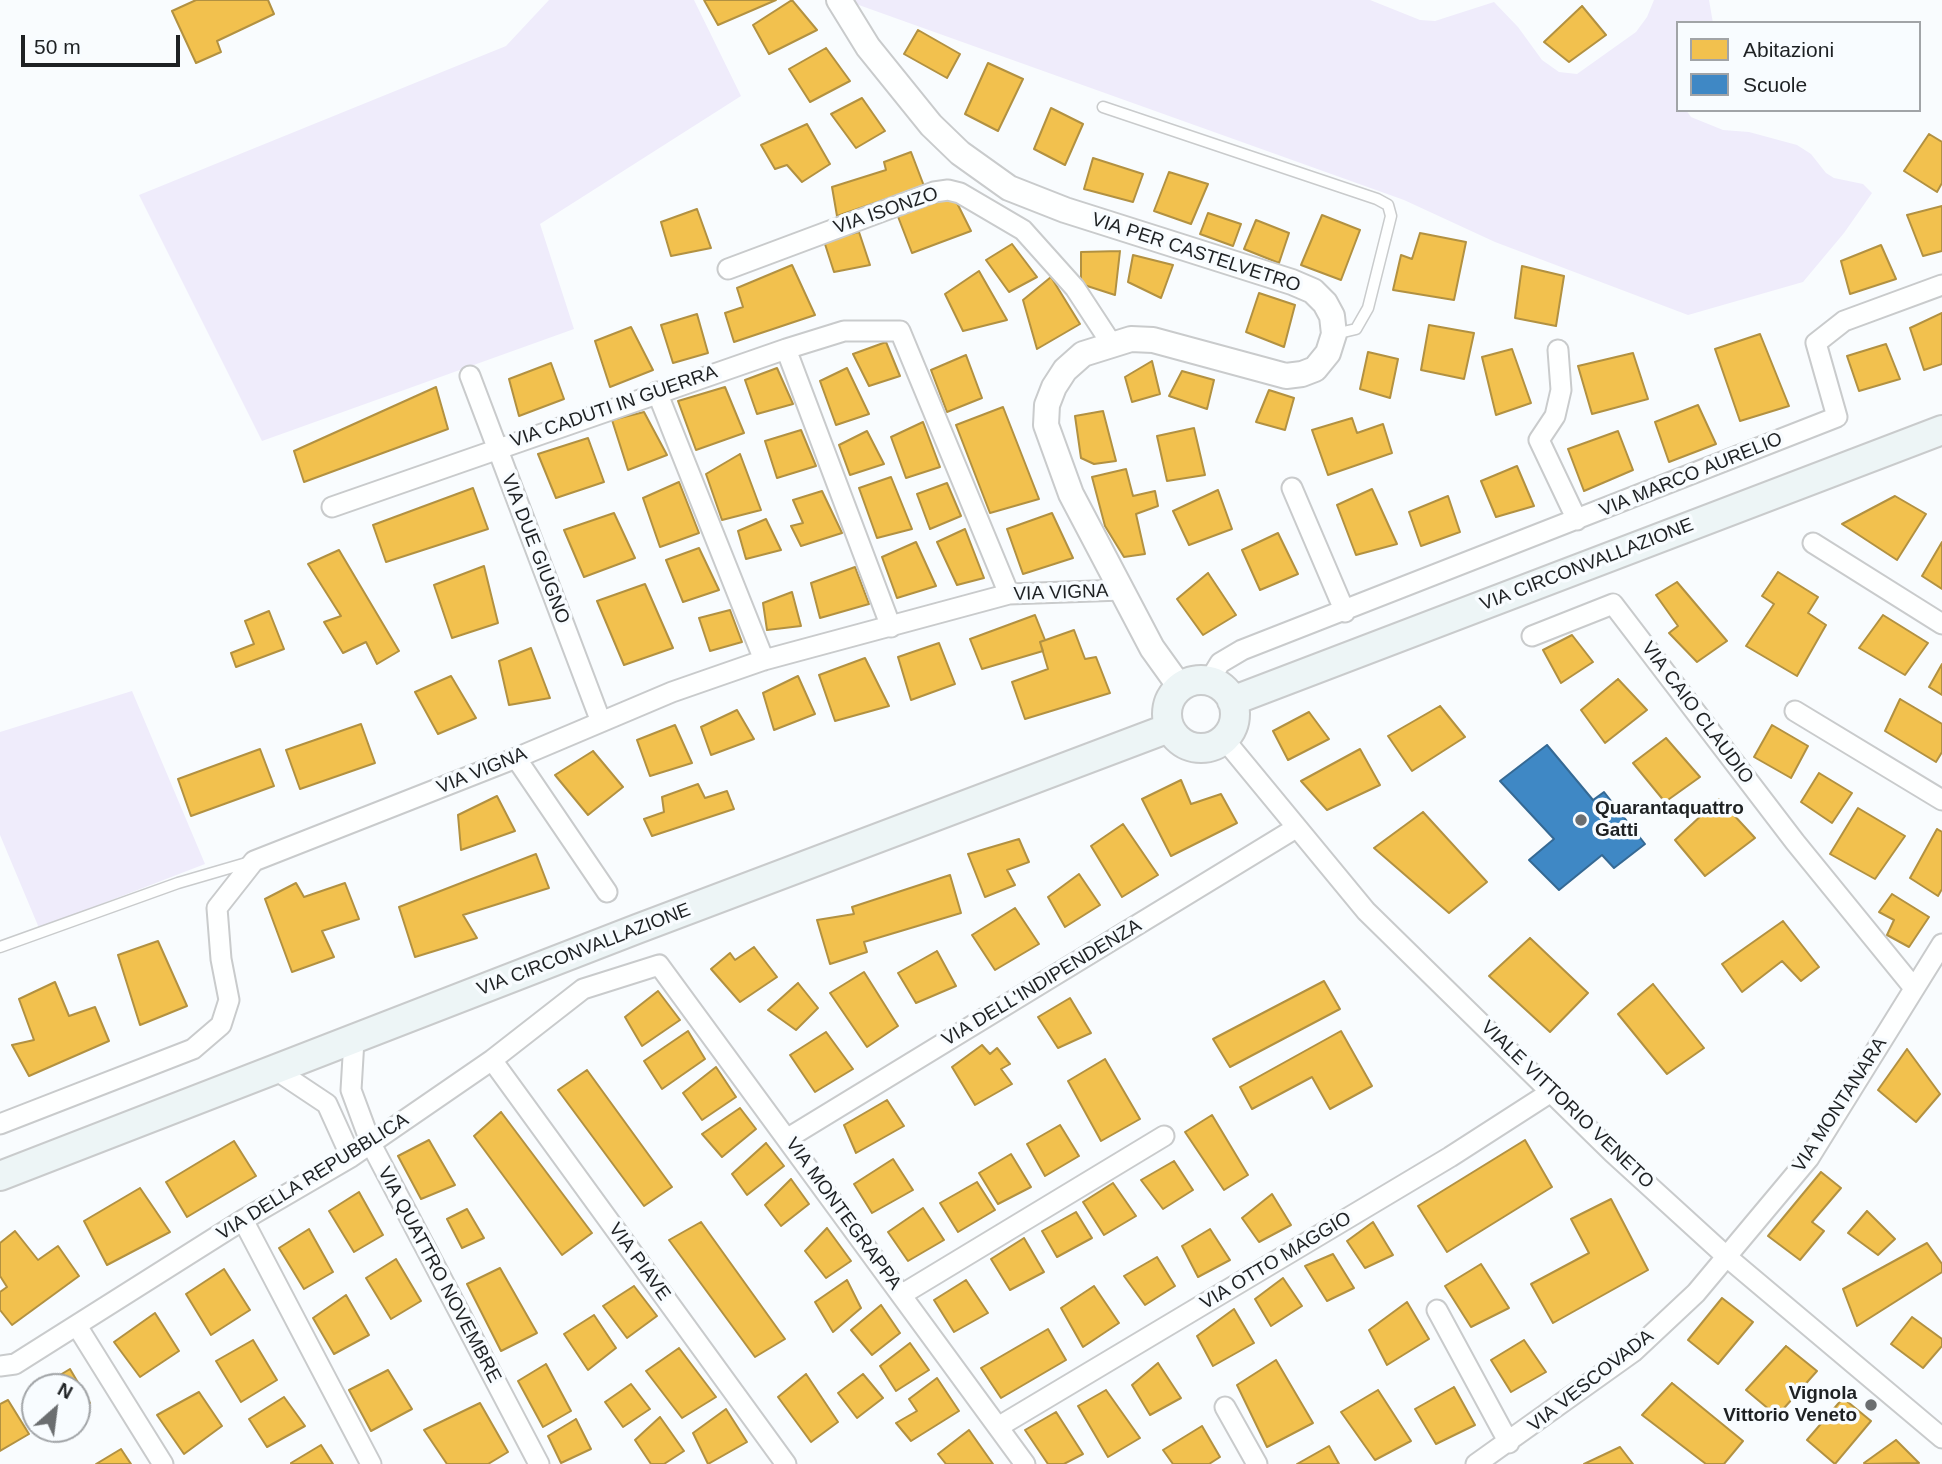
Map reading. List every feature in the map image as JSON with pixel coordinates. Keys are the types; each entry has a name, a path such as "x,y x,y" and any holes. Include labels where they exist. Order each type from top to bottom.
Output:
{"main road":[{"name":"VIA CIRCONVALLAZIONE","path":"1232,701 1942,430"},
{"path":"1194,681 1209,681 1223,688 1232,701 1233,725 1224,739 1210,747 1194,748 1179,741 1169,728 1168,706 1180,687 1194,681"},
{"name":"VIA CIRCONVALLAZIONE","path":"0,1177 637,929 1169,728"}],"street":[{"name":"VIA PER CASTELVETRO","path":"839,0 868,47 931,125 960,153 1009,188 1065,210 1292,282 1312,291 1325,303 1332,316 1334,334"},
{"name":"VIA ISONZO","path":"728,269 934,192 948,190 960,193 1023,230 1075,288 1111,343"},
{"name":"VIA MARCO AURELIO","path":"1209,681 1220,663 1242,650 1345,612 1837,416 1816,343 1844,321 1942,285"},
{"name":"VIA CADUTI IN GUERRA","path":"332,506 657,392 844,331 900,331 1009,594"},
{"path":"1180,687 1152,648 1071,494 1046,425 1047,405 1054,387 1065,370 1083,354 1111,343 1131,339 1153,340 1286,376 1315,369 1328,353 1334,334"},
{"path":"786,349 891,627"},
{"path":"1558,350 1561,390 1555,416 1539,440 1577,520"},
{"name":"VIA DUE GIUGNO","path":"470,376 601,722"},
{"path":"657,392 764,660"},
{"path":"1292,488 1345,612"},
{"path":"1814,543 1942,624"},
{"name":"VIA VIGNA","path":"254,861 516,758 672,692 764,660 1009,594 1122,590"},
{"name":"VIA CAIO CLAUDIO","path":"1532,636 1613,604 1795,842 1914,988"},
{"path":"1795,711 1942,800"},
{"name":"VIALE VITTORIO VENETO","path":"1224,739 1366,911 1727,1257 1942,1438"},
{"path":"516,758 607,892"},
{"name":"VIA DELL'INDIPENDENZA","path":"788,1138 1296,828"},
{"path":"0,1124 194,1049 222,1025 229,1000 220,959 217,908 254,861"},
{"name":"VIA MONTANARA","path":"1727,1257 1809,1158 1942,944"},
{"name":"VIA MONTEGRAPPA","path":"659,965 1026,1464"},
{"name":"VIA DELLA REPUBBLICA","path":"5,1368 371,1144 492,1060 583,989 659,965"},
{"name":"VIA QUATTRO NOVEMBRE","path":"354,1040 351,1090 371,1144 539,1464"},
{"name":"VIA PIAVE","path":"492,1060 786,1464"},
{"path":"276,1070 327,1104 351,1157"},
{"name":"VIA OTTO MAGGIO","path":"998,1427 1438,1164 1551,1091"},
{"path":"901,1296 1164,1136"},
{"path":"243,1220 371,1464"},
{"name":"VIA VESCOVADA","path":"1476,1464 1633,1352 1696,1293 1727,1257"},
{"path":"1437,1310 1509,1443"},
{"path":"77,1326 163,1464"},
{"path":"1224,1407 1257,1464"}],"lane":[{"path":"1103,107 1388,205 1391,216 1368,308 1356,329 1334,334"},
{"path":"0,947 178,883 254,861"}],"shaded area":[{"path":"549,0 694,0 741,96 540,224 574,329 262,441 139,195 506,46"},
{"path":"853,0 1370,0 1420,20 1435,21 1494,2 1518,27 1542,60 1559,72 1577,74 1636,32 1647,17 1654,0 1709,0 1713,21 1676,21 1676,112 1687,112 1691,117 1723,130 1749,132 1797,145 1811,154 1826,173 1834,178 1863,184 1872,193 1844,233 1803,282 1688,315 1495,242 1404,200 856,4"},
{"path":"132,691 205,864 39,928 0,835 0,732"}],"building: Abitazioni":[{"path":"196,0 268,0 274,14 217,41 221,52 196,63 172,11"},
{"path":"704,0 776,0 718,25"},
{"path":"792,0 817,30 769,54 753,25"},
{"path":"1582,6 1606,35 1569,62 1544,42"},
{"path":"918,30 960,54 947,78 904,54"},
{"path":"826,48 850,81 810,102 789,69"},
{"path":"988,63 1023,79 998,131 965,114"},
{"path":"862,98 885,131 856,148 831,114"},
{"path":"1051,108 1083,124 1065,165 1034,149"},
{"path":"807,124 830,164 802,182 787,165 775,169 761,145"},
{"path":"1929,134 1942,142 1942,183 1937,192 1904,171"},
{"path":"911,152 924,186 837,216 832,187 886,170 884,162"},
{"path":"1093,158 1143,174 1133,202 1084,189"},
{"path":"1169,172 1208,184 1191,224 1154,211"},
{"path":"954,197 971,231 912,253 897,214"},
{"path":"1942,206 1942,251 1923,256 1907,215"},
{"path":"697,209 711,248 671,256 661,222"},
{"path":"1208,213 1241,224 1233,246 1200,234"},
{"path":"1322,215 1360,230 1341,280 1301,265"},
{"path":"1256,220 1289,233 1279,263 1244,249"},
{"path":"859,232 870,265 834,272 824,241"},
{"path":"1420,233 1466,242 1454,300 1393,290 1401,255 1412,259"},
{"path":"1012,244 1037,277 1009,292 986,260"},
{"path":"1881,245 1896,279 1850,294 1841,261"},
{"path":"1120,251 1115,295 1081,284 1081,252"},
{"path":"1133,255 1173,265 1161,298 1128,282"},
{"path":"792,265 815,315 734,342 725,313 743,307 737,288"},
{"path":"1522,266 1564,276 1556,326 1515,318"},
{"path":"979,271 1007,320 963,331 945,294"},
{"path":"1051,277 1080,324 1037,349 1023,300"},
{"path":"1259,293 1295,305 1284,347 1246,332"},
{"path":"1942,313 1942,364 1924,370 1910,328"},
{"path":"697,314 708,353 673,363 661,325"},
{"path":"1429,325 1474,333 1464,379 1421,370"},
{"path":"631,327 653,370 610,387 595,341"},
{"path":"1760,334 1789,406 1740,421 1715,349"},
{"path":"886,342 900,376 869,386 853,354"},
{"path":"1886,344 1900,379 1859,391 1847,356"},
{"path":"1512,349 1531,403 1496,415 1482,357"},
{"path":"1368,352 1398,359 1390,398 1360,389"},
{"path":"1633,353 1648,399 1592,414 1578,366"},
{"path":"966,355 982,398 947,412 931,370"},
{"path":"1152,361 1160,394 1132,402 1125,377"},
{"path":"551,363 564,399 519,416 509,379"},
{"path":"777,368 793,404 757,414 745,380"},
{"path":"847,368 869,414 836,425 820,381"},
{"path":"1182,371 1214,380 1207,409 1169,396"},
{"path":"436,387 448,429 304,482 294,451"},
{"path":"725,387 744,433 696,450 678,401"},
{"path":"1269,390 1294,398 1285,430 1256,422"},
{"path":"1698,405 1716,444 1669,462 1655,422"},
{"path":"1003,407 1039,499 990,513 956,425"},
{"path":"1103,411 1116,461 1094,464 1081,458 1075,416"},
{"path":"644,412 667,455 628,470 612,420"},
{"path":"1352,418 1357,433 1383,424 1392,453 1328,475 1312,430"},
{"path":"923,422 940,467 906,478 891,437"},
{"path":"1194,428 1205,475 1167,481 1157,436"},
{"path":"801,430 816,466 777,478 765,441"},
{"path":"867,431 884,464 850,475 839,445"},
{"path":"1618,431 1633,470 1584,491 1568,449"},
{"path":"588,438 604,482 556,498 538,454"},
{"path":"740,454 761,510 722,520 706,474"},
{"path":"1517,466 1534,506 1496,517 1481,481"},
{"path":"1126,469 1133,496 1155,491 1158,506 1136,514 1145,554 1124,557 1105,526 1092,477"},
{"path":"891,477 912,529 877,538 859,488"},
{"path":"679,482 699,533 660,547 643,498"},
{"path":"947,483 961,516 930,529 917,494"},
{"path":"473,488 488,529 386,562 373,525"},
{"path":"1372,489 1397,544 1356,555 1337,505"},
{"path":"1218,490 1232,529 1189,545 1173,511"},
{"path":"822,491 842,533 801,546 791,526 803,523 793,500"},
{"path":"1448,496 1460,532 1421,546 1409,512"},
{"path":"1895,496 1926,514 1897,560 1842,524"},
{"path":"614,513 635,558 584,577 564,530"},
{"path":"1052,513 1073,558 1023,574 1007,529"},
{"path":"766,519 781,550 746,559 738,531"},
{"path":"965,529 984,578 957,585 937,542"},
{"path":"1278,533 1298,574 1260,590 1242,550"},
{"path":"916,542 936,586 897,598 882,557"},
{"path":"1942,542 1942,589 1922,576"},
{"path":"699,548 719,590 683,602 666,560"},
{"path":"339,550 399,651 377,664 366,642 343,653 324,622 341,616 308,564"},
{"path":"484,566 498,623 452,638 434,585"},
{"path":"855,567 869,604 820,618 811,583"},
{"path":"1778,572 1818,597 1808,613 1826,625 1797,676 1746,646 1774,604 1762,596"},
{"path":"1208,573 1236,615 1203,635 1177,599"},
{"path":"1677,582 1727,641 1697,662 1669,633 1678,626 1656,595"},
{"path":"645,584 673,648 624,665 597,601"},
{"path":"792,592 801,626 767,630 763,603"},
{"path":"730,610 742,642 710,651 699,618"},
{"path":"269,611 284,649 236,667 231,653 254,644 245,621"},
{"path":"1035,615 1045,640 1040,642 1043,651 982,669 970,639"},
{"path":"1883,615 1928,643 1905,675 1859,648"},
{"path":"1074,630 1085,659 1096,657 1110,693 1025,719 1012,682 1048,669 1040,642"},
{"path":"1572,635 1593,662 1561,683 1543,650"},
{"path":"939,643 955,684 911,700 898,657"},
{"path":"531,648 550,698 509,705 499,661"},
{"path":"865,658 889,706 835,721 819,675"},
{"path":"1942,664 1942,695 1929,687"},
{"path":"451,676 476,718 438,734 415,692"},
{"path":"798,676 815,714 774,730 763,693"},
{"path":"1618,679 1647,710 1605,743 1581,710"},
{"path":"1900,699 1942,724 1942,752 1936,762 1885,731"},
{"path":"1440,706 1465,737 1412,771 1388,736"},
{"path":"737,710 754,739 711,755 701,727"},
{"path":"1309,712 1329,739 1288,760 1273,731"},
{"path":"361,724 375,763 300,789 286,750"},
{"path":"675,725 692,763 650,776 637,740"},
{"path":"1772,725 1808,746 1791,778 1754,757"},
{"path":"1666,738 1700,777 1665,802 1633,763"},
{"path":"260,749 274,786 191,816 178,779"},
{"path":"1360,749 1380,785 1327,810 1301,781"},
{"path":"593,751 623,787 588,815 555,775"},
{"path":"1819,773 1852,793 1832,823 1801,802"},
{"path":"1181,780 1191,804 1221,794 1237,823 1171,856 1142,799"},
{"path":"698,784 705,798 727,791 734,809 652,836 644,819 664,812 662,797"},
{"path":"497,796 515,831 461,850 458,815"},
{"path":"1719,799 1755,838 1705,876 1675,840"},
{"path":"1858,808 1905,836 1875,879 1830,854"},
{"path":"1423,812 1487,882 1449,913 1374,848"},
{"path":"1123,824 1158,875 1122,897 1091,846"},
{"path":"1937,829 1942,832 1942,889 1938,896 1910,878"},
{"path":"1019,839 1029,862 1007,870 1015,885 985,897 968,854"},
{"path":"536,854 549,888 463,915 477,938 415,957 399,907"},
{"path":"1079,874 1100,905 1065,927 1048,897"},
{"path":"950,875 961,913 864,942 867,952 830,964 817,920 854,914 852,907"},
{"path":"296,883 304,897 345,883 359,919 322,931 334,957 292,972 265,899"},
{"path":"1892,894 1929,917 1909,947 1887,935 1894,920 1879,912"},
{"path":"1015,908 1039,944 995,970 972,935"},
{"path":"1783,921 1819,967 1801,981 1782,961 1742,992 1722,964"},
{"path":"1530,938 1588,993 1550,1032 1489,976"},
{"path":"158,941 187,1006 140,1025 118,955"},
{"path":"754,947 777,977 740,1002 711,969 730,953 735,960"},
{"path":"937,951 956,986 916,1003 898,973"},
{"path":"864,972 898,1026 867,1047 830,993"},
{"path":"1324,981 1340,1009 1230,1067 1213,1039"},
{"path":"55,982 69,1016 95,1007 109,1041 29,1076 12,1045 34,1040 19,999"},
{"path":"798,983 818,1008 796,1030 768,1010"},
{"path":"1653,984 1704,1048 1667,1074 1618,1014"},
{"path":"658,991 680,1020 642,1046 625,1017"},
{"path":"1070,998 1091,1033 1058,1048 1038,1017"},
{"path":"688,1031 705,1059 662,1089 644,1061"},
{"path":"1341,1031 1372,1086 1330,1109 1312,1077 1252,1109 1240,1087"},
{"path":"826,1032 853,1069 815,1092 790,1055"},
{"path":"982,1045 990,1054 997,1048 1010,1064 1001,1069 1012,1084 975,1105 952,1067"},
{"path":"1907,1049 1940,1094 1916,1122 1878,1090"},
{"path":"1105,1059 1140,1119 1101,1141 1068,1081"},
{"path":"716,1067 736,1097 702,1120 683,1093"},
{"path":"587,1070 672,1187 644,1206 558,1090"},
{"path":"887,1100 904,1126 856,1153 844,1125"},
{"path":"740,1108 756,1129 722,1157 702,1134"},
{"path":"501,1112 592,1233 562,1255 474,1136"},
{"path":"1212,1115 1248,1175 1224,1190 1185,1132"},
{"path":"1060,1125 1079,1156 1045,1176 1027,1144"},
{"path":"429,1140 455,1185 421,1199 398,1156"},
{"path":"1525,1140 1552,1187 1447,1252 1418,1206"},
{"path":"234,1141 256,1176 187,1217 166,1182"},
{"path":"766,1143 784,1166 747,1195 732,1174"},
{"path":"1011,1154 1031,1187 998,1204 979,1173"},
{"path":"893,1159 913,1190 872,1213 854,1184"},
{"path":"1174,1161 1193,1190 1163,1209 1141,1180"},
{"path":"1821,1172 1841,1188 1812,1222 1824,1231 1800,1260 1768,1236"},
{"path":"791,1179 809,1204 781,1226 765,1205"},
{"path":"977,1182 995,1210 958,1232 940,1203"},
{"path":"1113,1183 1136,1216 1104,1235 1083,1202"},
{"path":"140,1188 170,1232 107,1265 84,1221"},
{"path":"359,1192 383,1235 354,1252 329,1211"},
{"path":"1272,1194 1291,1225 1259,1242 1242,1218"},
{"path":"1611,1199 1648,1270 1553,1323 1531,1284 1589,1253 1571,1219"},
{"path":"923,1208 944,1240 908,1261 888,1232"},
{"path":"467,1209 484,1238 462,1248 447,1219"},
{"path":"1867,1211 1895,1239 1878,1255 1848,1233"},
{"path":"1076,1212 1092,1238 1057,1257 1042,1231"},
{"path":"701,1222 785,1339 755,1357 669,1240"},
{"path":"1373,1222 1393,1255 1365,1268 1347,1241"},
{"path":"827,1228 851,1261 826,1278 805,1251"},
{"path":"309,1229 333,1272 304,1289 279,1248"},
{"path":"1210,1229 1230,1260 1198,1277 1182,1246"},
{"path":"15,1231 38,1260 58,1246 79,1276 12,1325 0,1310 0,1292 7,1287 0,1276 0,1243"},
{"path":"1024,1238 1044,1272 1010,1290 991,1259"},
{"path":"1927,1243 1942,1264 1942,1272 1857,1326 1843,1289"},
{"path":"1333,1254 1354,1288 1327,1301 1305,1266"},
{"path":"1157,1257 1175,1286 1145,1305 1124,1276"},
{"path":"396,1259 421,1301 391,1319 366,1278"},
{"path":"1481,1264 1509,1308 1471,1327 1445,1286"},
{"path":"500,1268 537,1333 501,1351 467,1284"},
{"path":"224,1269 250,1310 211,1335 186,1294"},
{"path":"1283,1278 1302,1306 1271,1326 1255,1299"},
{"path":"847,1280 861,1308 833,1332 815,1302"},
{"path":"966,1280 988,1313 954,1332 934,1300"},
{"path":"634,1286 657,1316 627,1338 603,1306"},
{"path":"1094,1286 1119,1323 1083,1347 1061,1308"},
{"path":"346,1295 369,1335 334,1354 313,1318"},
{"path":"1722,1298 1753,1322 1718,1364 1688,1340"},
{"path":"1407,1302 1429,1339 1387,1365 1369,1330"},
{"path":"881,1305 900,1333 872,1355 851,1330"},
{"path":"1234,1309 1254,1343 1213,1366 1197,1336"},
{"path":"155,1313 179,1351 140,1377 114,1342"},
{"path":"594,1315 616,1348 588,1370 564,1334"},
{"path":"1912,1317 1942,1339 1942,1346 1923,1368 1891,1344"},
{"path":"1048,1329 1066,1360 1001,1398 981,1368"},
{"path":"253,1340 277,1380 241,1402 216,1361"},
{"path":"1524,1340 1546,1372 1511,1392 1491,1360"},
{"path":"910,1343 929,1370 896,1391 880,1366"},
{"path":"1786,1346 1817,1371 1777,1416 1746,1390"},
{"path":"679,1348 716,1397 682,1418 646,1371"},
{"path":"1276,1360 1313,1423 1267,1447 1237,1385"},
{"path":"1158,1363 1181,1398 1150,1415 1132,1385"},
{"path":"546,1364 571,1411 543,1427 518,1381"},
{"path":"388,1370 412,1409 371,1431 349,1390"},
{"path":"806,1374 838,1422 811,1442 778,1397"},
{"path":"863,1374 883,1398 857,1418 838,1393"},
{"path":"937,1378 959,1411 911,1441 896,1423 917,1411 909,1399"},
{"path":"1672,1383 1743,1441 1724,1464 1706,1464 1642,1415"},
{"path":"631,1384 650,1409 623,1427 605,1402"},
{"path":"1454,1387 1475,1425 1436,1444 1415,1409"},
{"path":"1106,1390 1140,1438 1108,1457 1078,1406"},
{"path":"1378,1390 1411,1441 1375,1460 1341,1412"},
{"path":"199,1392 222,1426 184,1454 157,1415"},
{"path":"284,1397 305,1426 267,1447 249,1419"},
{"path":"1843,1398 1871,1421 1835,1464 1807,1440"},
{"path":"8,1400 21,1421 21,1439 0,1451 0,1404"},
{"path":"480,1403 508,1452 488,1464 447,1464 424,1430"},
{"path":"726,1409 747,1442 708,1464 693,1433"},
{"path":"1056,1412 1083,1454 1064,1464 1048,1464 1025,1430"},
{"path":"660,1417 684,1451 664,1464 651,1464 635,1440"},
{"path":"576,1419 591,1449 561,1463 548,1436"},
{"path":"1202,1426 1220,1457 1209,1464 1173,1464 1163,1450"},
{"path":"969,1430 993,1464 946,1464 938,1454"},
{"path":"1896,1440 1919,1463 1864,1463"},
{"path":"321,1445 333,1464 291,1464 291,1463"},
{"path":"1329,1446 1339,1464 1297,1464"},
{"path":"1620,1447 1633,1464 1584,1464"},
{"path":"121,1449 131,1464 96,1464"}],"building: Scuole":[{"name":"Quarantaquattro Gatti","path":"1547,745 1593,800 1604,792 1645,844 1614,868 1602,855 1559,890 1529,860 1554,839 1500,781"}],"place":[{"name":"Quarantaquattro Gatti","path":"1581,820"},
{"name":"Vignola Vittorio Veneto","path":"1871,1405"}]}
